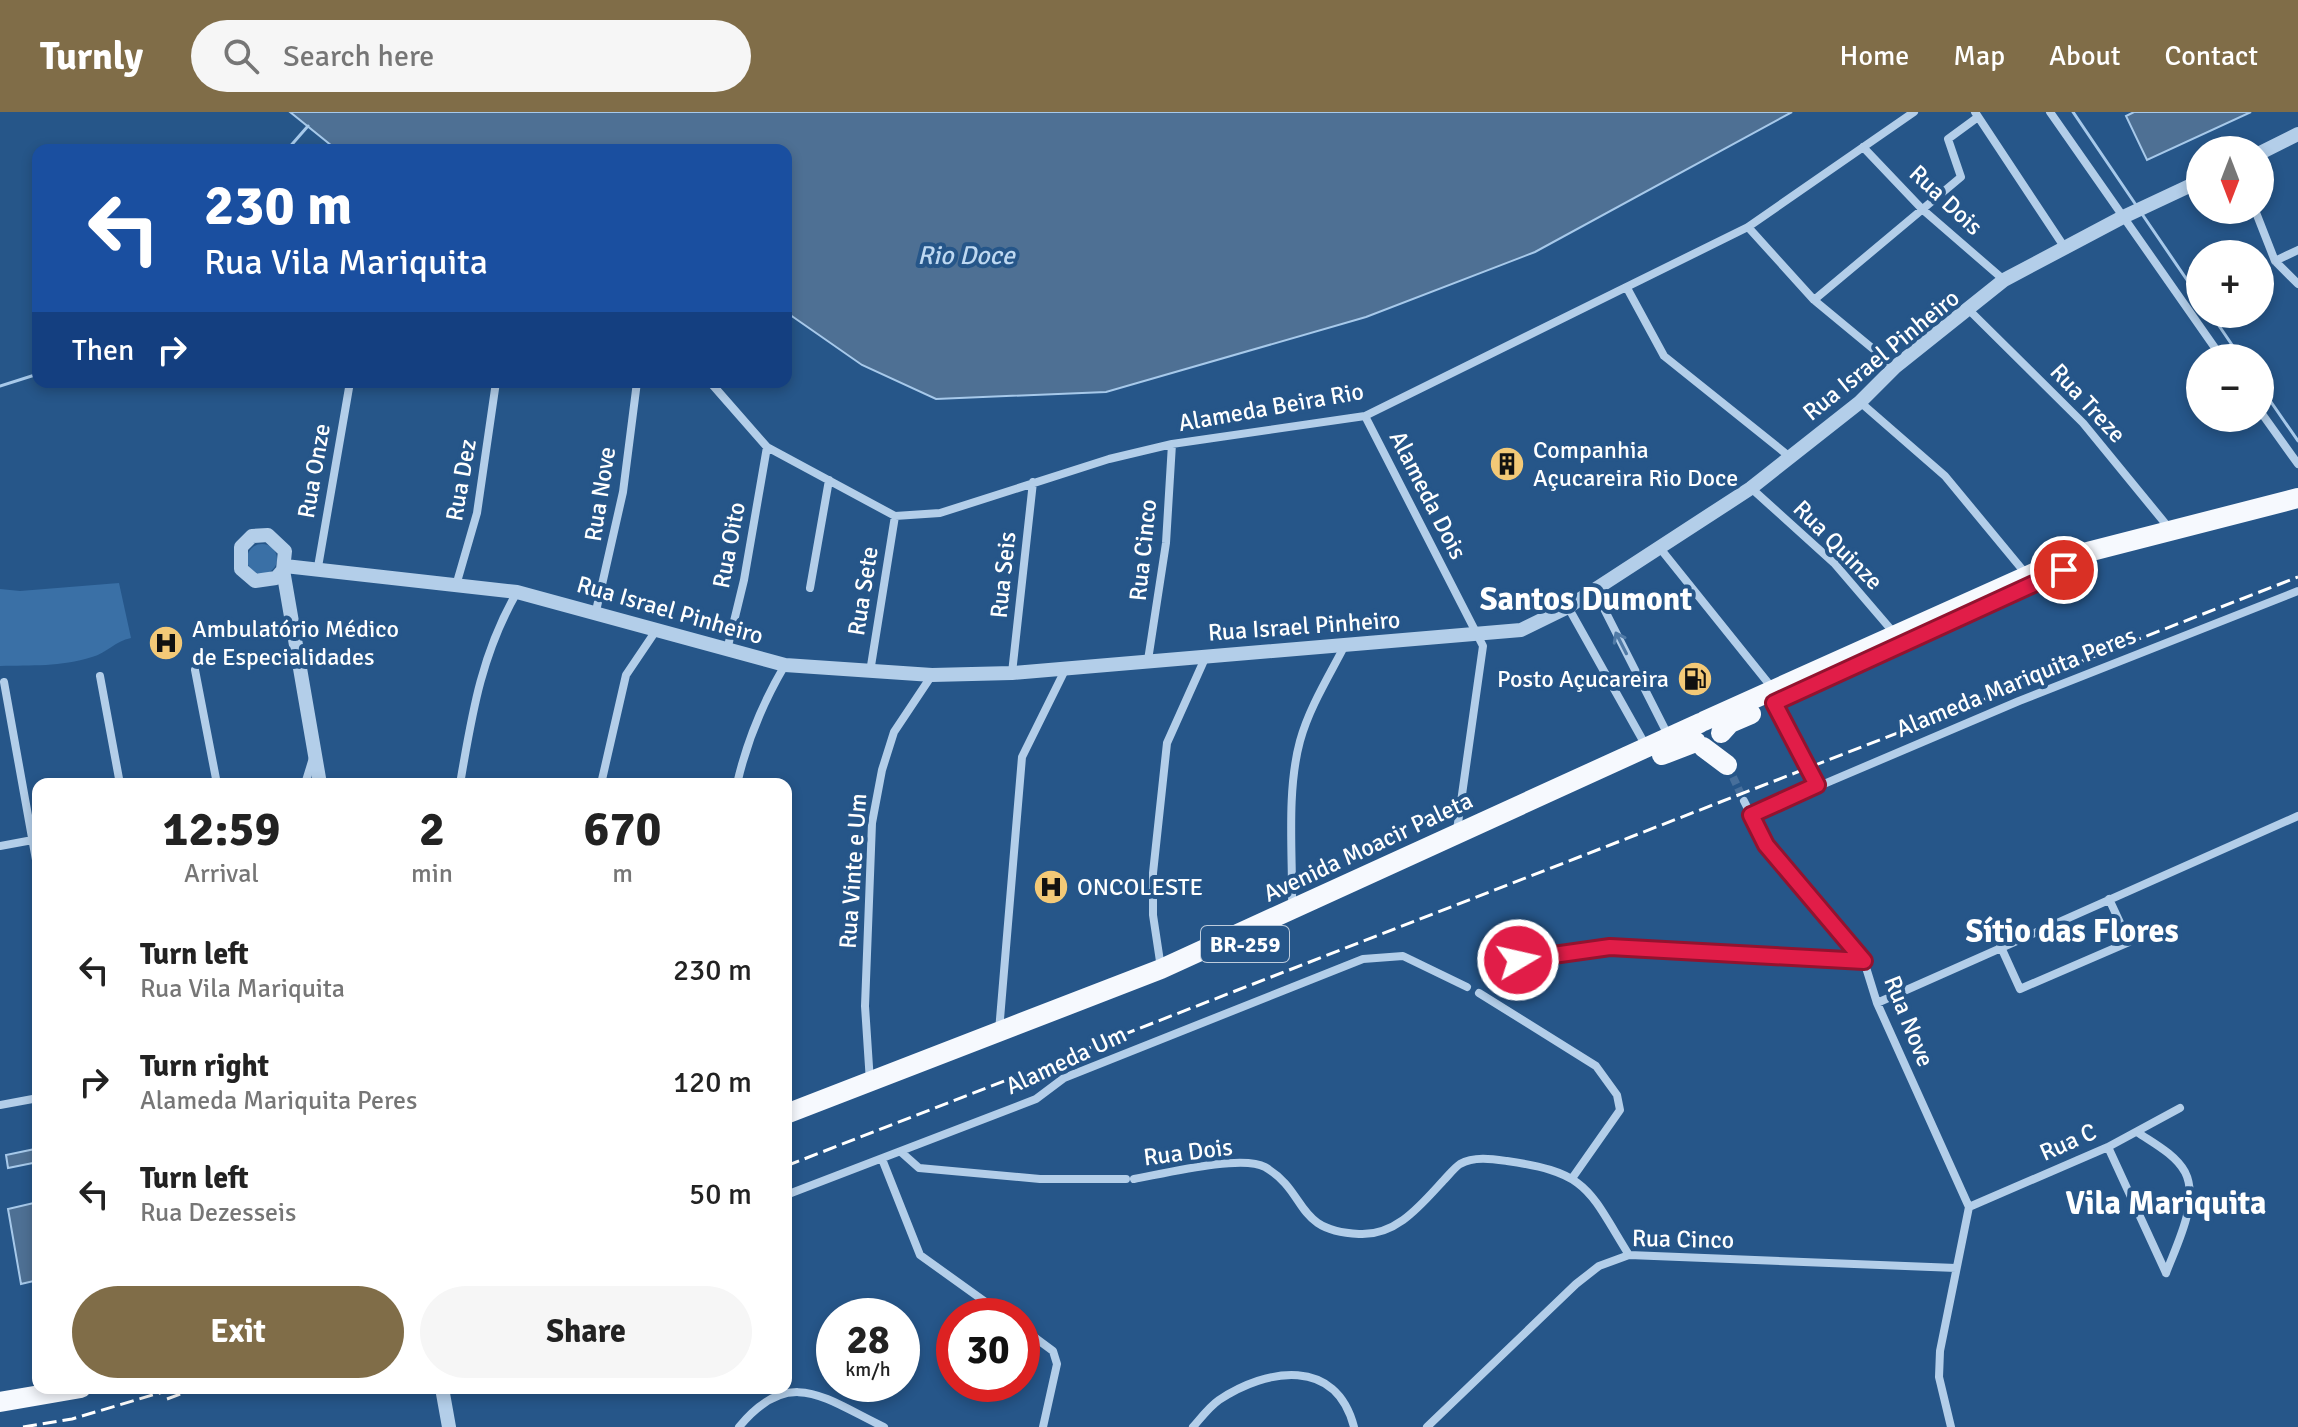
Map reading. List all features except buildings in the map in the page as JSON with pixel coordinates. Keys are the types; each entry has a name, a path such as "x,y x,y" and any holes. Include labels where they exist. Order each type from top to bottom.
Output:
{"main road":[{"name":"Avenida Moacir Paleta","path":"792,1125 1189,969 1707,734 1894,633 2026,574 2083,552 2298,498"},
{"name":"Avenida Moacir Paleta","path":"1774,696 2064,570 2298,509"},
{"name":"Avenida Moacir Paleta","path":"792,1112 1161,969 1647,747 1670,738 1707,734"},
{"path":"1707,734 1729,769"},
{"path":"0,1390 32,1386"},
{"path":"0,1402 46,1394"}],"street":[{"name":"Alameda Beira Rio","path":"895,516 940,513 1072,468 1172,444 1365,416 1748,227 1914,112"},
{"path":"2050,112 2212,344"},
{"path":"1814,300 1961,177 1948,139 1976,114 2065,248"},
{"path":"2274,146 2298,134"},
{"name":"Rua Dois","path":"1863,147 1922,209 2004,280"},
{"name":"Rua Israel Pinheiro","path":"284,568 318,567 457,582 517,592 596,611 655,632 785,665 870,672 932,675 1012,673 1521,630 1595,591 1751,488 1860,402 1895,367 1970,311 2004,280 2186,188"},
{"path":"2260,224 2275,261 2298,284"},
{"path":"1748,227 1814,300 1895,367"},
{"path":"2275,261 2298,250"},
{"path":"1627,288 1664,356 1790,457"},
{"name":"Rua Treze","path":"1970,311 2083,423 2170,529"},
{"name":"Rua Onze","path":"318,567 349,388"},
{"name":"Rua Dez","path":"457,582 477,513 495,388"},
{"name":"Rua Nove","path":"596,611 623,492 636,388"},
{"path":"715,388 767,447 895,516"},
{"path":"1860,402 1945,476 2026,574"},
{"name":"Alameda Dois","path":"1365,416 1477,635"},
{"path":"2274,431 2298,464"},
{"name":"Rua Cinco","path":"1148,660 1161,592 1172,444"},
{"name":"Rua Oito","path":"727,650 744,580 767,447"},
{"path":"810,588 829,480"},
{"name":"Rua Seis","path":"1012,673 1033,482"},
{"name":"Rua Quinze","path":"1751,488 1834,563 1894,633"},
{"name":"Rua Sete","path":"870,672 895,516"},
{"path":"287,591 281,584 255,581 241,569 238,553 248,539 259,535 274,537 285,551 287,591 319,778"},
{"path":"1659,547 1774,696 1817,785"},
{"path":"265,582 284,568"},
{"path":"1595,591 1670,738"},
{"name":"Alameda Mariquita Peres","path":"1751,815 1817,785 2298,591"},
{"path":"461,778 485,657 517,592"},
{"path":"1568,607 1647,747"},
{"path":"602,778 626,675 655,632"},
{"path":"1457,834 1483,655 1477,635"},
{"path":"1292,911 1300,741 1345,645"},
{"path":"1161,969 1153,915 1153,873 1167,743 1206,656"},
{"path":"739,778 758,714 785,665"},
{"path":"999,1032 1022,757 1066,668"},
{"path":"195,670 216,778"},
{"name":"Rua Vinte e Um","path":"870,1083 865,1006 872,823 882,770 894,732 932,675"},
{"path":"100,676 119,778"},
{"path":"4,682 32,825"},
{"path":"307,778 315,753"},
{"path":"1744,801 1766,845 1864,961"},
{"path":"1877,1003 2000,945 2298,816"},
{"path":"0,846 32,841"},
{"path":"2000,945 2020,989 2129,942 2109,899"},
{"name":"Rua Nove","path":"1518,960 1610,947 1864,961 1877,1003 1969,1207"},
{"name":"Alameda Um","path":"792,1193 1036,1099 1064,1078 1363,959 1403,956 1467,987"},
{"path":"1479,993 1596,1066 1617,1095 1620,1110 1573,1177 1592,1195 1629,1255"},
{"path":"0,1105 32,1099"},
{"name":"Rua C","path":"1969,1207 2108,1147 2180,1108"},
{"path":"2108,1147 2166,1273 2186,1227 2188,1187 2185,1172 2171,1156 2137,1132"},
{"name":"Rua Dois","path":"901,1152 919,1168 1040,1179 1130,1179 1218,1164 1263,1166 1288,1187 1313,1223 1359,1234 1380,1234 1396,1226 1460,1164 1484,1158 1555,1169 1573,1177"},
{"path":"882,1159 920,1255 980,1298"},
{"path":"1951,1427 1939,1377 1940,1351 1969,1207"},
{"name":"Rua Cinco","path":"1427,1427 1576,1284 1599,1266 1629,1255 1956,1268"},
{"path":"1040,1341 1053,1351 1057,1364 1043,1427"},
{"path":"1193,1427 1217,1402 1253,1382 1286,1374 1314,1376 1339,1395 1354,1427"},
{"path":"792,1392 801,1391 822,1397 884,1427"},
{"path":"443,1394 449,1427"},
{"path":"739,1427 771,1396 783,1394"}],"shaded area":[{"path":"262,544 273,548 277,559 273,570 262,574 251,570 247,559 251,548"},
{"path":"119,583 131,638 80,660 46,665 0,666 0,589 20,591"}],"water":[{"name":"Rio Doce","path":"290,112 1792,112 1535,252 1366,317 1106,392 936,399 862,365 792,316 792,144 330,144"},
{"path":"2134,112 2251,112 2199,136 2186,136 2186,142 2147,160 2126,116"},
{"path":"32,1150 32,1163 8,1168 6,1155"},
{"path":"32,1203 32,1281 21,1284 8,1209"}],"waterway":[{"path":"2073,112 2136,205"},
{"path":"292,144 308,126"},
{"path":"2142,214 2186,278"},
{"path":"2221,328 2231,344"},
{"path":"0,386 32,376"},
{"path":"2274,406 2298,441"}],"tunnel":[{"path":"1733,777 1744,801"}],"railway":[{"path":"792,1164 2298,577"},
{"path":"23,1427 72,1419 156,1394"},
{"path":"167,1399 181,1394"}],"place":[{"name":"Companhia Açucareira Rio Doce","path":"1507,464"},
{"name":"Ambulatório Médico de Especialidades","path":"166,643"},
{"name":"Posto Açucareira","path":"1695,679"},
{"name":"ONCOLESTE","path":"1051,887"}],"district":[{"name":"Santos Dumont","path":"1586,599"},
{"name":"Sítio das Flores","path":"2072,931"},
{"name":"Vila Mariquita","path":"2166,1203"}],"route":[{"path":"1518,960 1610,947 1864,961 1766,845 1751,815 1817,785 1774,703 2064,570"}]}
